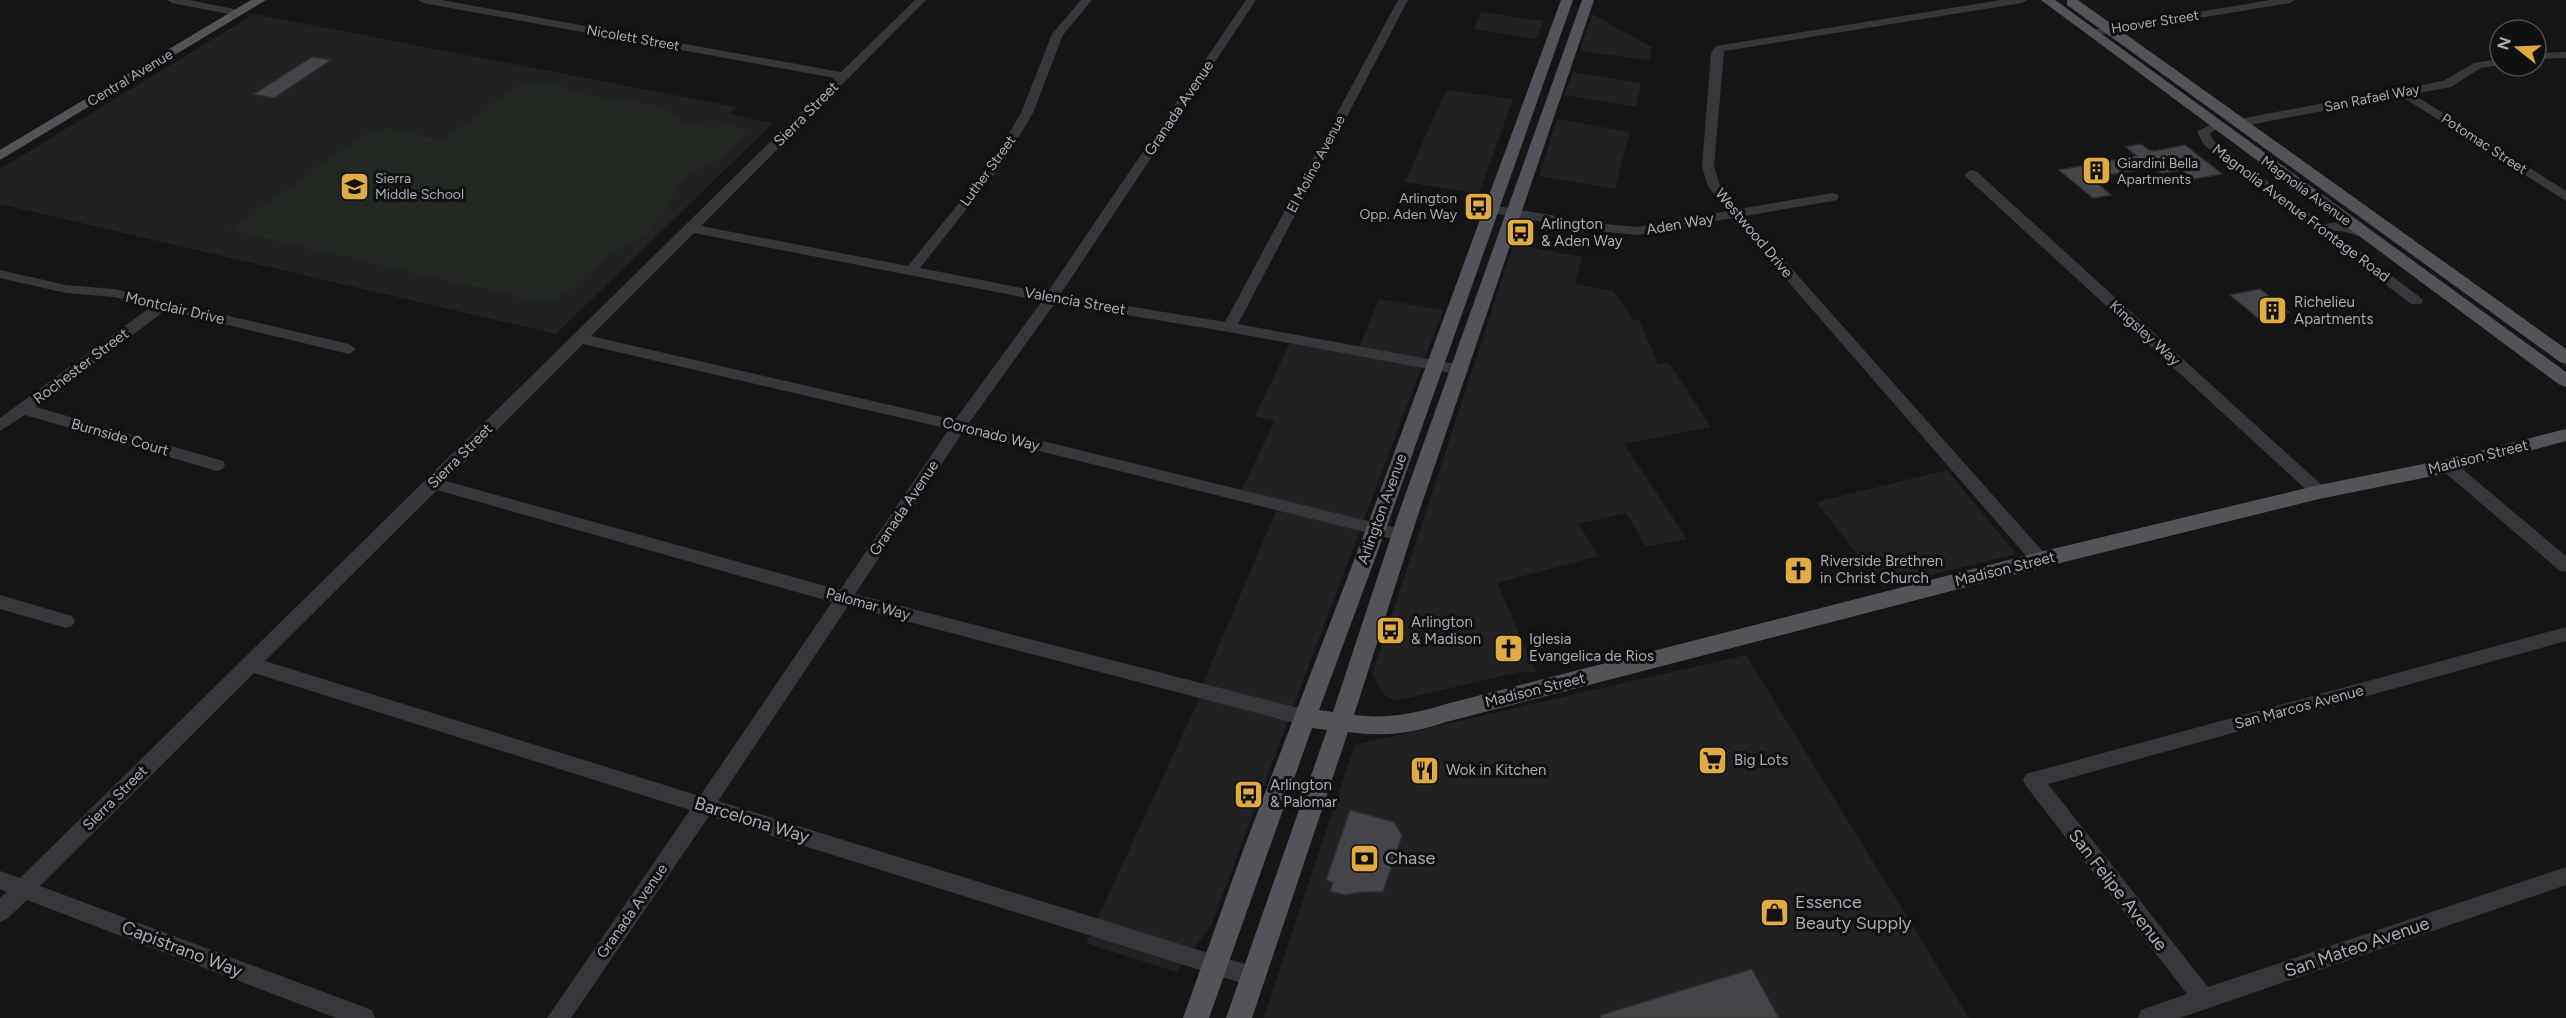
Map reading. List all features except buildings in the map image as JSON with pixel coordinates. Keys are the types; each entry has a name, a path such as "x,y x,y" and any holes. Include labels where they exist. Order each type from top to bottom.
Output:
{"main road":[{"name":"Central Avenue","path":"0,156 260,0"},
{"name":"Arlington Avenue","path":"1196,1018 1254,853 1376,529 1567,0"},
{"name":"Arlington Avenue","path":"1239,1018 1341,723 1401,535 1461,370 1588,0"},
{"name":"Magnolia Avenue","path":"2047,0 2566,381"},
{"name":"Magnolia Avenue","path":"2069,0 2566,358"},
{"name":"Madison Street","path":"1306,718 1379,727 1416,723 1744,634 2319,492 2448,466 2566,435"}],"street":[{"path":"172,0 239,13"},
{"name":"Nicolett Street","path":"423,0 843,76"},
{"name":"Sierra Street","path":"0,912 921,0"},
{"name":"Luther Street","path":"910,272 1008,145 1027,113 1058,34 1087,0"},
{"name":"Granada Avenue","path":"558,1018 705,805 959,426 1051,298 1251,0"},
{"name":"El Molino Avenue","path":"1229,327 1403,0"},
{"name":"Westwood Drive","path":"2022,0 1720,48 1717,53 1708,168 1714,186 1735,213 2040,560"},
{"name":"Hoover Street","path":"2091,33 2290,0"},
{"path":"2548,56 2566,55"},
{"name":"San Rafael Way","path":"2240,123 2447,84 2478,66 2488,64"},
{"name":"Potomac Street","path":"2403,92 2566,197"},
{"name":"Magnolia Avenue Frontage Road","path":"2217,126 2204,131 2208,142 2416,301"},
{"name":"Kingsley Way","path":"1971,174 2319,492"},
{"name":"Aden Way","path":"1492,210 1596,227 1637,231 1832,196"},
{"path":"2322,228 2339,226 2366,234"},
{"name":"Valencia Street","path":"690,228 1051,298 1229,327 1461,370"},
{"name":"Montclair Drive","path":"3,278 66,289 114,293 350,349"},
{"name":"Rochester Street","path":"0,426 163,305"},
{"name":"Coronado Way","path":"579,338 959,426 1401,535"},
{"name":"Burnside Court","path":"23,410 218,465"},
{"path":"2448,466 2566,566"},
{"name":"Palomar Way","path":"433,483 843,598 1306,718"},
{"path":"0,602 66,621"},
{"name":"San Marcos Avenue","path":"2033,780 2566,634"},
{"name":"Barcelona Way","path":"250,664 1254,977"},
{"name":"San Felipe Avenue","path":"2033,780 2204,999"},
{"name":"San Mateo Avenue","path":"2149,1018 2566,876"},
{"name":"Capistrano Way","path":"0,880 364,1018"}],"shaded area":[{"path":"1481,12 1543,21 1537,39 1474,29"},
{"name":"Sierra Middle School","path":"254,14 736,107 729,114 773,123 556,334 0,204 0,169"},
{"path":"1592,14 1652,47 1649,60 1580,51"},
{"path":"1573,72 1641,83 1636,107 1564,95"},
{"path":"524,82 554,84 606,100 641,102 663,108 679,120 708,127 731,126 739,128 745,134 722,157 688,174 674,188 671,202 646,235 606,257 570,290 553,301 540,302 230,230 365,134 387,128 436,139 447,137"},
{"path":"1446,90 1513,99 1479,194 1405,182"},
{"path":"1557,119 1630,132 1615,189 1539,176"},
{"path":"1514,244 1582,257 1575,284 1613,291 1634,320 1639,320 1658,364 1669,363 1711,427 1624,444 1687,539 1646,547 1626,513 1579,524 1598,556 1497,583 1536,672 1519,672 1399,700 1392,699 1385,695 1372,675"},
{"path":"1379,299 1443,310 1211,925 1176,972 1086,943 1200,697 1207,673 1277,509 1237,499 1275,421 1255,416 1291,341 1357,352"},
{"path":"1947,470 2016,554 1883,587 1816,502"},
{"path":"1746,655 1969,1018 1264,1018 1355,745"}],"place":[{"name":"Giardini Bella Apartments","path":"2096,171"},
{"name":"Sierra Middle School","path":"354,186"},
{"name":"Arlington Opp. Aden Way","path":"1478,206"},
{"name":"Arlington & Aden Way","path":"1520,233"},
{"name":"Richelieu Apartments","path":"2273,311"},
{"name":"Riverside Brethren in Christ Church","path":"1799,570"},
{"name":"Arlington & Madison","path":"1390,631"},
{"name":"Iglesia Evangelica de Rios","path":"1508,648"},
{"name":"Big Lots","path":"1713,760"},
{"name":"Wok in Kitchen","path":"1425,770"},
{"name":"Arlington & Palomar","path":"1249,794"},
{"name":"Chase","path":"1364,858"},
{"name":"Essence Beauty Supply","path":"1774,912"}]}
